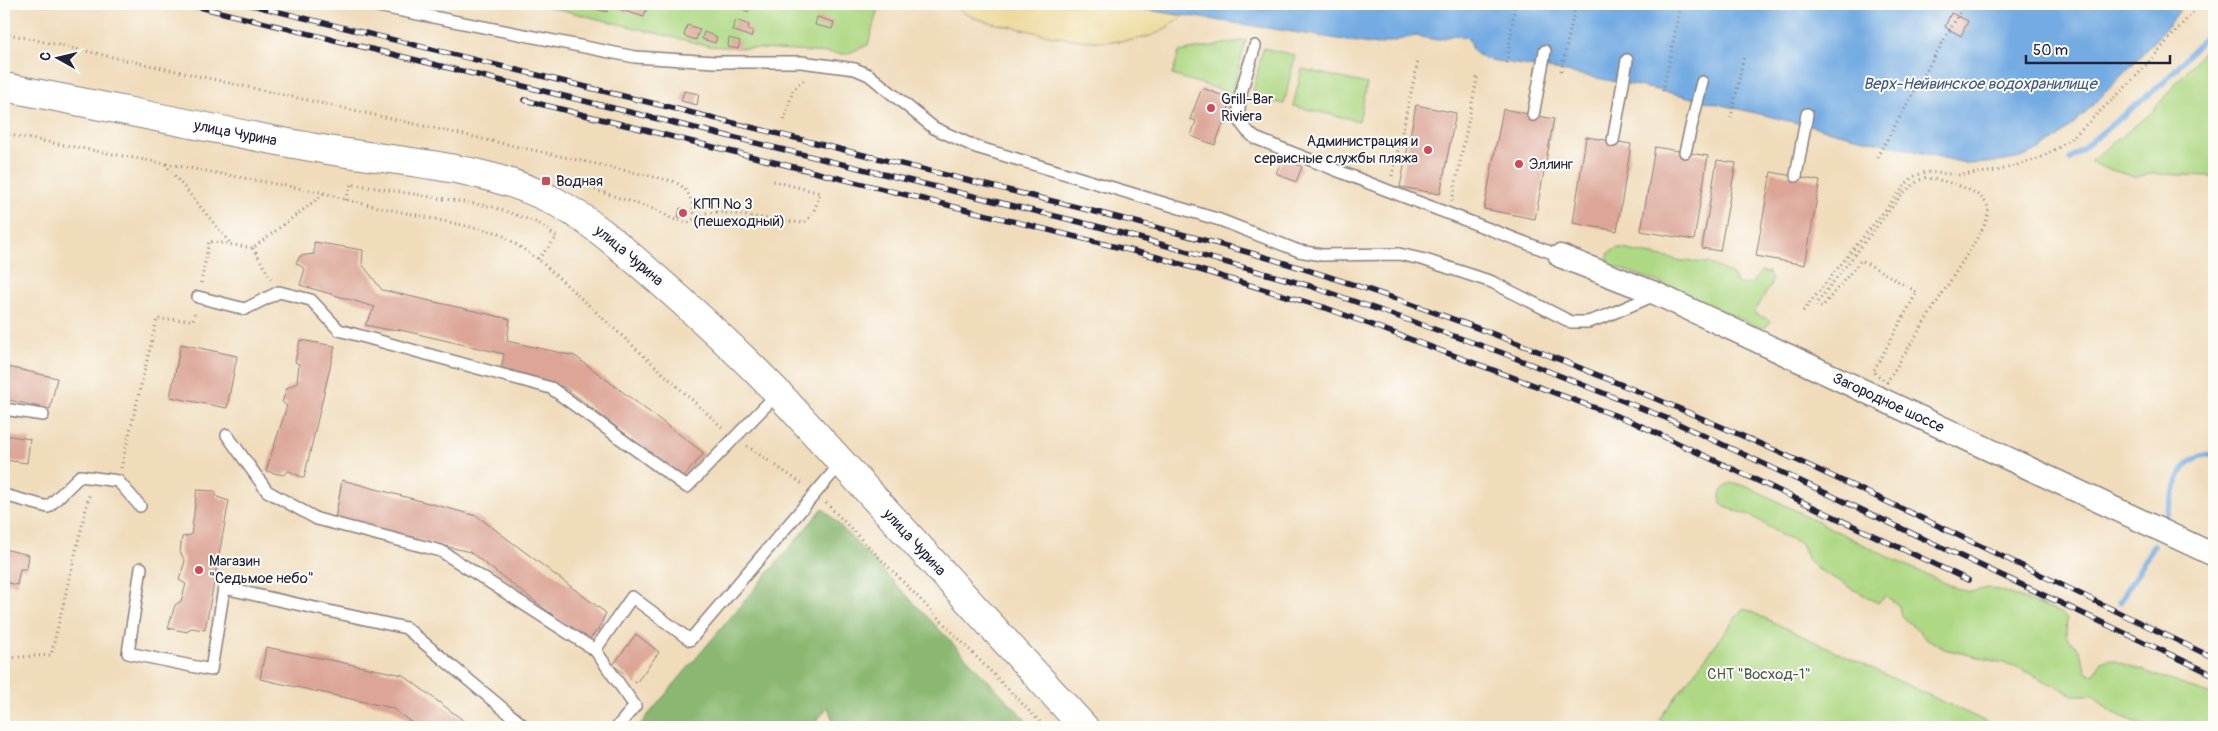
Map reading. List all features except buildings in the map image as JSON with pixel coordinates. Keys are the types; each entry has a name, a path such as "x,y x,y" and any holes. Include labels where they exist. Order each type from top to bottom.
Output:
{"street":[{"name":"улица Чурина","path":"4,87 323,149 436,165 498,179 555,202 592,224 609,237 740,354 842,462 1084,727"},
{"name":"Загородное шоссе","path":"1560,256 1657,294 2214,556"}],"lane":[{"path":"367,4 635,57 715,62 801,62 855,69 869,75 934,128 976,147 1220,220 1299,251 1322,255 1399,254 1425,260 1492,282 1572,322 1588,322 1657,294"},
{"path":"1255,46 1241,98 1240,121 1255,138 1560,256"},
{"path":"1532,115 1545,51"},
{"path":"1613,141 1627,60"},
{"path":"1686,152 1702,82"},
{"path":"1796,176 1807,114"},
{"path":"198,297 245,309 279,292 311,300 339,330 552,388 687,487 733,437 778,393"},
{"path":"4,409 43,415"},
{"path":"227,435 268,491 316,519 441,552 595,650 635,706 617,727"},
{"path":"595,650 632,597 690,640 842,462"},
{"path":"4,495 48,507 80,476 118,480 140,506"},
{"path":"142,568 128,653 211,670 224,588 406,628 524,727"}],"path":[{"path":"1507,63 1515,4"},
{"path":"1561,71 1576,4"},
{"path":"1663,91 1681,4"},
{"path":"1803,311 1912,177 1926,172 1960,175 1996,170 2038,158 2058,148 2076,134 2132,81 2200,4"},
{"path":"1877,156 1964,5"},
{"path":"4,34 668,180 684,187 689,193 693,202 695,217"},
{"path":"1732,118 1744,56"},
{"path":"1389,191 1418,62"},
{"path":"784,120 793,90 819,64"},
{"path":"1449,214 1478,74"},
{"path":"4,134 325,193 346,200 499,233 538,259 733,437 816,493 1045,727"},
{"path":"165,164 231,244"},
{"path":"1926,178 1939,179 1953,183 1979,196 1987,204 1988,212 1986,221 1976,240 1888,382 1875,375 1873,372 1874,368 1917,292 1861,260 1822,307 1817,307 1817,301 1903,193 1918,181 1926,178"},
{"path":"538,223 570,182 659,211 678,222 687,223 704,213 718,212 802,222 808,220 820,193 770,180"},
{"path":"346,200 351,184 494,207 538,223 558,237 538,259"},
{"path":"202,276 209,241 253,248 325,193"},
{"path":"253,248 279,292"},
{"path":"118,480 157,319 193,320"},
{"path":"4,658 51,655 93,478"}],"green space":[{"path":"537,4 879,4 868,45 846,54 709,46"},
{"path":"2214,39 2214,176 2151,174 2135,177 2102,167 2090,161 2149,115"},
{"path":"1246,40 1232,93 1172,75 1179,52"},
{"path":"1263,48 1295,55 1284,104 1252,97"},
{"path":"1302,69 1367,84 1359,121 1293,106"},
{"path":"1617,248 1683,261 1709,263 1733,275 1737,283 1743,285 1752,283 1761,271 1769,273 1772,280 1771,285 1754,313 1771,321 1766,327 1760,328 1661,283 1610,265 1607,260 1609,253"},
{"path":"1730,483 1747,486 1892,559 1961,590 1972,592 1988,588 1999,590 2061,613 2067,618 2066,636 2080,651 2085,670 2090,674 2095,673 2101,662 2110,659 2214,696 2214,727 2147,727 2111,712 2093,695 2073,695 2015,666 1944,649 1926,638 1901,616 1899,606 1886,596 1878,603 1816,568 1808,560 1801,543 1781,535 1752,516 1725,507 1721,503 1720,495 1722,490"},
{"path":"823,508 1033,727 835,727 828,707 811,727 638,727"},
{"name":"СНТ \"Восход-1\"","path":"1743,608 1997,727 1667,727 1659,719"}],"sand":[{"path":"953,4 1111,4 1184,16 1152,36 1131,40 1097,41 1080,40 989,22 966,14"}],"water":[{"name":"Верх-Нейвинское водохранилище","path":"1111,4 2185,4 2121,77 2076,122 2051,143 2026,156 2002,162 1969,164 1663,91 1561,71 1484,59 1472,50 1468,38 1454,35 1437,40 1415,36 1377,45"}],"waterway":[{"path":"2070,159 2164,82 2214,27"},
{"path":"2164,521 2179,477 2184,468 2191,461 2201,456 2214,454"},
{"path":"2120,602 2154,545"}],"railway":[{"path":"187,4 1096,226 1310,286 1500,352 1666,418 2214,675"},
{"path":"247,4 1032,196 1232,248 1349,283 1525,346 1687,412 1914,514 2214,658"},
{"path":"524,100 1157,257 1326,308 1633,422 1968,580"}],"place":[{"name":"Grill-Bar Riviera","path":"1211,108"},
{"name":"Администрация и сервисные службы пляжа","path":"1428,150"},
{"name":"Эллинг","path":"1519,164"},
{"name":"Водная","path":"546,181"},
{"name":"КПП № 3 (пешеходный)","path":"683,213"},
{"name":"Магазин \"Седьмое небо\"","path":"199,570"}]}
